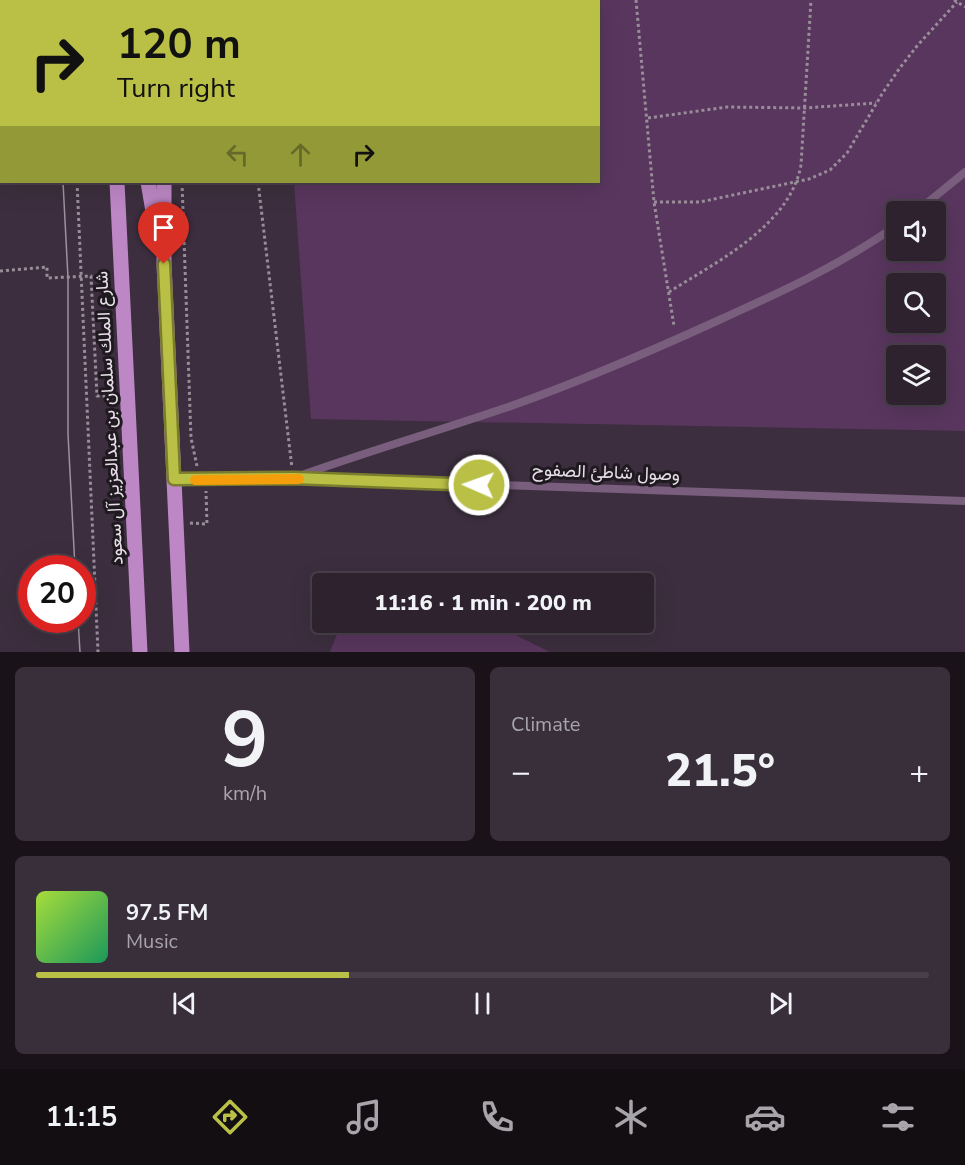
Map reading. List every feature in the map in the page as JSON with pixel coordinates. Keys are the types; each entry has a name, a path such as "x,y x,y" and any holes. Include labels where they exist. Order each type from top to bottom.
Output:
{"main road":[{"name":"شارع الملك سلمان بن عبدالعزيز آل سعود","path":"117,183 140,652"},
{"path":"148,183 164,264"},
{"path":"164,183 164,264 182,652"}],"lane":[{"path":"929,201 965,172"},
{"path":"294,478 511,406 638,357 819,274 886,233"},
{"name":"وصول شاطئ الصفوح","path":"174,479 294,478 965,501"}],"path":[{"path":"636,0 654,202 677,339"},
{"path":"669,292 741,246 785,203 798,182 811,0"},
{"path":"654,202 700,201 819,176 839,162 847,153 876,103 917,46 956,1 965,7"},
{"path":"648,118 727,108 804,108 876,103"},
{"path":"77,183 98,652"},
{"path":"258,183 294,478"},
{"path":"0,271 47,267 47,278 91,276 97,396 129,396"},
{"path":"170,396 190,396"}],"shaded area":[{"path":"600,0 965,0 965,431 311,419 294,183 600,183"},
{"path":"338,633 511,633 550,652 330,652"}],"tram line":[{"path":"63,183 68,278 68,434 74,555"},
{"path":"79,633 80,652"}],"slow traffic":[{"path":"195,480 299,479"}],"route":[{"path":"164,264 174,479 294,478 479,485"}]}
